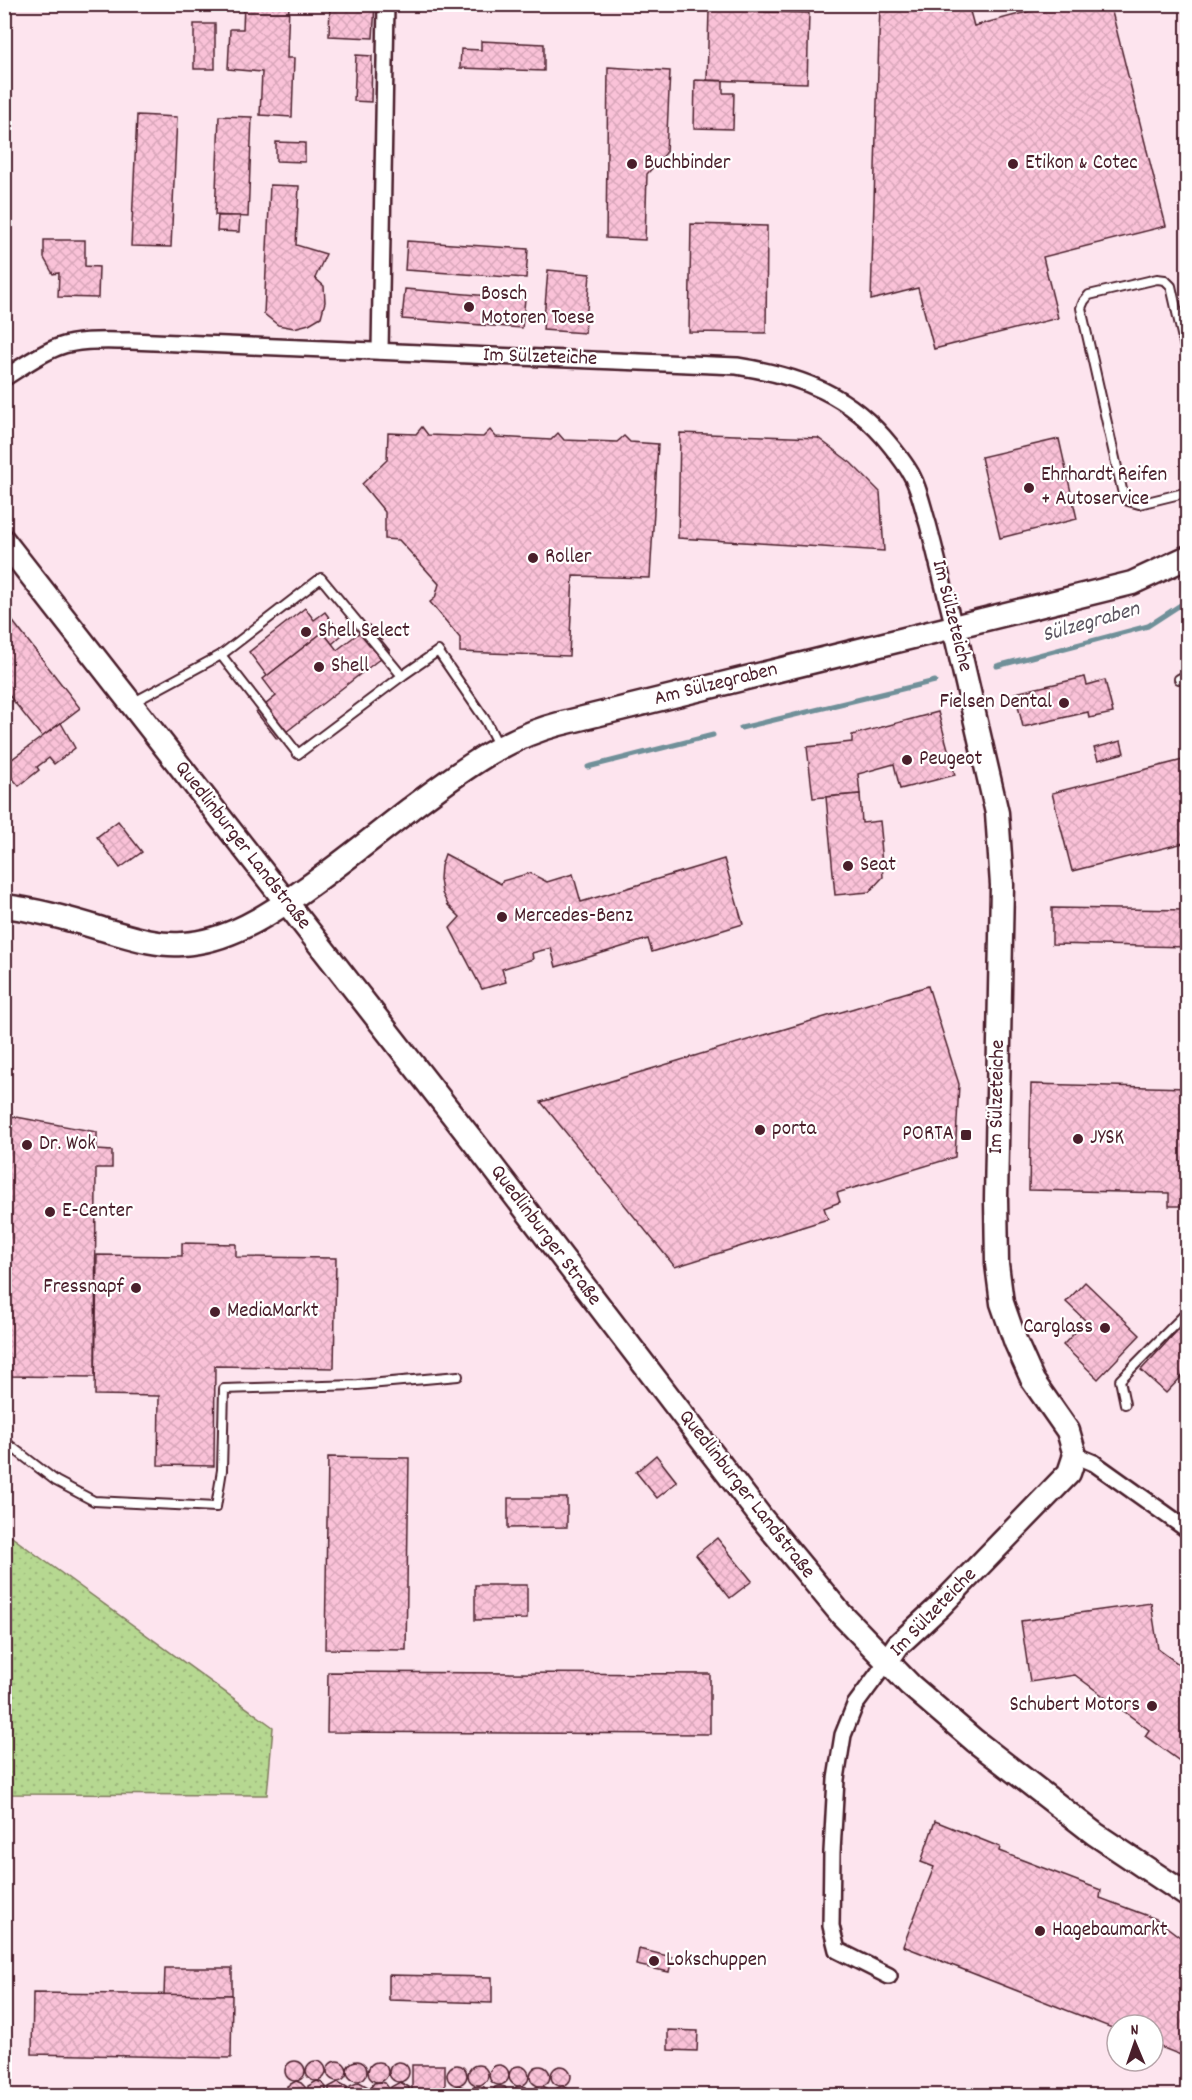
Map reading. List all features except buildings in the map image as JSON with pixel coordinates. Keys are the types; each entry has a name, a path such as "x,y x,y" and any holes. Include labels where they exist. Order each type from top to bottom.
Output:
{"street":[{"path":"380,351 386,4"},
{"name":"Im Sülzeteiche","path":"4,378 34,358 54,349 84,342 130,341 737,366 790,376 845,402 866,419 899,456 912,477 930,532 997,813 1002,885 997,1264 1002,1303 1033,1381 1068,1431 1075,1455 1069,1473 937,1609 898,1645 855,1705 843,1735 834,1806 831,1926 837,1950 889,1976"},
{"name":"Quedlinburger Landstraße","path":"4,542 480,1150"},
{"name":"Am Sülzegraben","path":"4,906 36,910 144,941 173,945 199,943 223,937 286,903 344,862 471,764 521,736 559,724 1132,583 1188,557"},
{"name":"Quedlinburger Straße","path":"480,1150 611,1322"},
{"name":"Quedlinburger Landstraße","path":"611,1322 760,1516 841,1614 886,1663"},
{"path":"1075,1455 1094,1463 1188,1530"},
{"path":"886,1663 949,1720 1095,1834 1188,1896"}],"lane":[{"path":"1188,361 1171,286 1165,280 1157,279 1089,295 1084,301 1082,308 1123,494 1128,501 1139,504 1188,492"},
{"path":"131,704 221,655 321,578 402,676"},
{"path":"221,655 298,754 438,651 486,721 499,747"},
{"path":"1179,679 1188,674"},
{"path":"1125,1404 1120,1380 1188,1311"},
{"path":"4,1441 56,1481 94,1501 216,1507 222,1470 224,1389 358,1385 458,1376"}],"shaded area":[{"path":"5,5 1187,5 1187,2095 5,2095 5,1794 267,1795 273,1727 5,1532"}],"green space":[{"path":"5,1532 273,1727 267,1795 5,1794"}],"waterway":[{"name":"Sülzegraben","path":"997,666 1148,626 1188,600"},
{"name":"Sülzegraben","path":"741,728 935,681"},
{"name":"Sülzegraben","path":"588,767 713,735"}],"place":[{"name":"Buchbinder","path":"632,164"},
{"name":"Etikon & Cotec","path":"1013,164"},
{"name":"Bosch Motoren Toese","path":"469,307"},
{"name":"Ehrhardt Reifen + Autoservice","path":"1029,488"},
{"name":"Roller","path":"533,558"},
{"name":"Shell Select","path":"306,632"},
{"name":"Shell","path":"319,667"},
{"name":"Fielsen Dental","path":"1064,703"},
{"name":"Peugeot","path":"907,760"},
{"name":"Seat","path":"848,866"},
{"name":"Mercedes-Benz","path":"502,917"},
{"name":"porta","path":"760,1130"},
{"name":"PORTA","path":"966,1135"},
{"name":"JYSK","path":"1078,1139"},
{"name":"Dr. Wok","path":"27,1145"},
{"name":"E-Center","path":"50,1212"},
{"name":"Fressnapf","path":"136,1288"},
{"name":"MediaMarkt","path":"215,1312"},
{"name":"Carglass","path":"1105,1328"},
{"name":"Schubert Motors","path":"1152,1706"},
{"name":"Hagebaumarkt","path":"1040,1931"},
{"name":"Lokschuppen","path":"654,1961"}]}
